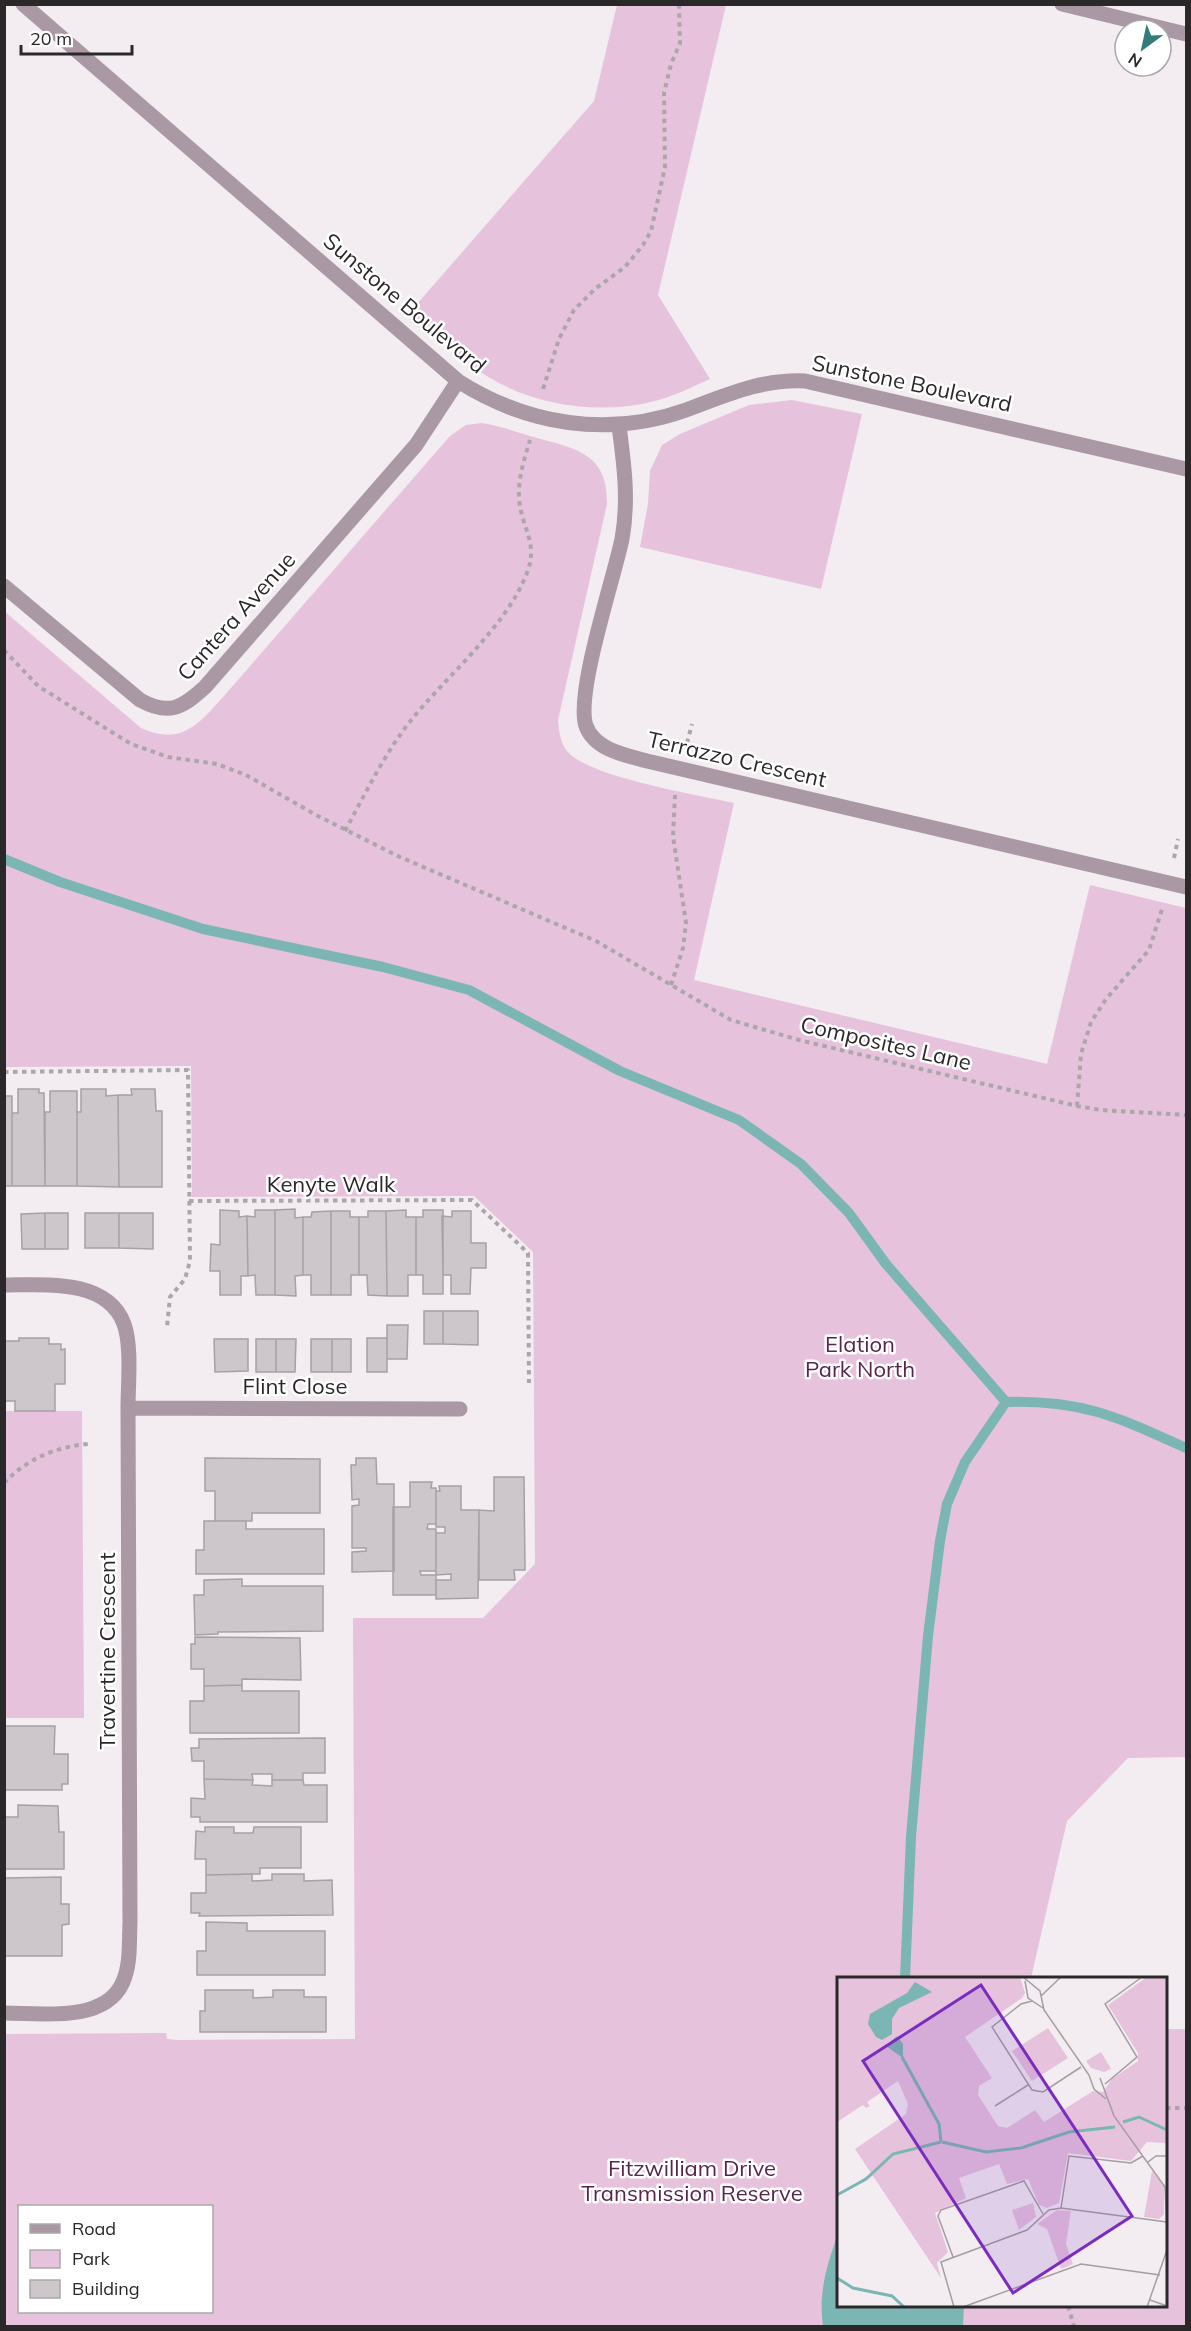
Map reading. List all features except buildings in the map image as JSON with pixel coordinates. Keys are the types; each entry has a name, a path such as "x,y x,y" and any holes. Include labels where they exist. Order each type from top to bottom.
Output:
{"street":[{"name":"Sunstone Boulevard","path":"23,4 458,381 505,407 560,423 620,426 656,419 762,383 805,381 1186,469"},
{"path":"1062,4 1186,34"},
{"name":"Cantera Avenue","path":"4,586 140,700 165,710 182,705 205,687 416,445 458,381"},
{"name":"Terrazzo Crescent","path":"620,426 627,487 626,510 622,538 587,683 584,710 586,726 597,742 616,752 681,769 1186,887"},
{"name":"Travertine Crescent","path":"4,1285 54,1285 78,1289 99,1296 116,1310 125,1325 128,1408 128,1961 122,1984 113,1996 99,2006 74,2013 4,2013"},
{"name":"Flint Close","path":"128,1408 460,1409"}],"path":[{"path":"552,360 574,310 625,267 644,245 651,231 665,167 664,93 670,64 680,43 680,4"},
{"path":"345,831 394,744 502,614 526,576 532,546 519,501 520,471"},
{"name":"Composites Lane","path":"4,650 20,670 38,686 131,744 168,757 230,768 345,831 400,857 568,928 671,985 713,1012 753,1028 1077,1106 1101,1110 1186,1115"},
{"path":"671,985 683,948 686,923 673,836 672,813 692,724"},
{"path":"1077,1106 1081,1054 1091,1022 1106,999 1149,950 1157,930 1178,840"},
{"path":"4,1072 188,1070 190,1261 185,1279 170,1297 167,1327"},
{"name":"Kenyte Walk","path":"189,1201 472,1200 528,1253 529,1383"},
{"path":"4,1483 28,1463 47,1453 67,1446 88,1444"},
{"path":"1167,2108 1186,2108"},
{"path":"1068,2307 1074,2326"}],"green space":[{"path":"617,5 726,5 658,295 710,379 655,401 633,405 587,407 541,399 498,383 443,343 410,312 594,101"},
{"path":"792,400 862,414 821,589 640,547 648,504 650,471 662,445 680,434 749,405"},
{"name":"Elation Park North","path":"489,424 577,451 596,464 602,474 606,487 607,504 558,720 559,732 567,751 597,769 645,784 734,803 694,980 1047,1064 1090,885 1186,908 1186,1757 1128,1758 1067,1821 1031,1977 837,1977 837,2307 1167,2307 1167,2029 1186,2029 1186,2326 5,2326 5,2034 166,2033 167,2039 177,2040 355,2039 353,1618 483,1618 535,1564 533,1252 474,1196 192,1197 191,1066 5,1067 4,611 141,728 167,735 188,730 206,716 224,696 450,436 466,425"},
{"path":"4,1411 82,1411 84,1718 5,1718"}],"water":[{"path":"837,2237 837,2307 964,2307 963,2326 823,2326 824,2279"}],"waterway":[{"path":"4,859 60,882 203,929 383,967 469,990 620,1071 739,1120 801,1164 849,1213 886,1264 1006,1402"},
{"path":"1006,1402 1057,1404 1099,1413 1140,1427 1186,1448"},
{"path":"905,1977 911,1837 928,1636 940,1541 947,1504 965,1462 1006,1402"}],"park label":[{"name":"Fitzwilliam Drive Transmission Reserve","path":"692,2180"}]}
